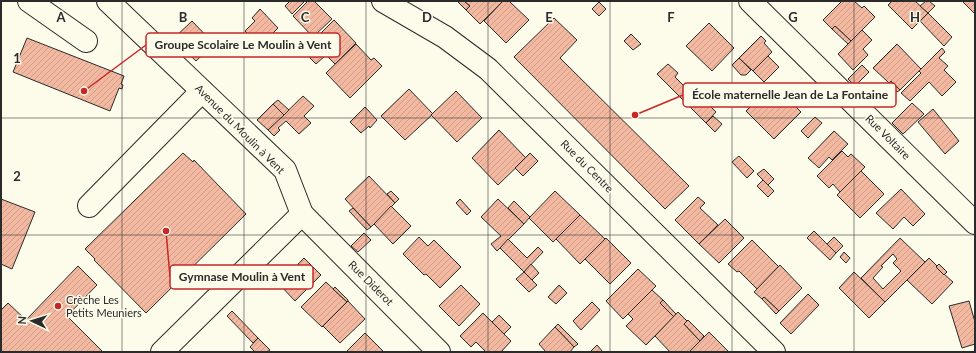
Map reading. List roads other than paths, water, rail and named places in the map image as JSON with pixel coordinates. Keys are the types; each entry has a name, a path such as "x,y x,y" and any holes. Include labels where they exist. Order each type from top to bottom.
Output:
{"street":[{"path":"30,1 86,42"},
{"name":"Avenue du Moulin à Vent","path":"108,1 285,170 302,214"},
{"name":"Rue du Centre","path":"383,1 445,37 488,69 774,352"},
{"name":"Rue Voltaire","path":"750,1 975,223"},
{"path":"89,206 202,91"},
{"path":"162,352 302,214"},
{"name":"Rue Diderot","path":"302,214 439,352"}],"place":[{"name":"Groupe Scolaire Le Moulin à Vent","path":"84,91"},
{"name":"École maternelle Jean de La Fontaine","path":"635,115"},
{"name":"Gymnase Moulin à Vent","path":"166,231"},
{"name":"Crèche Les Petits Meuniers","path":"58,306"}]}
